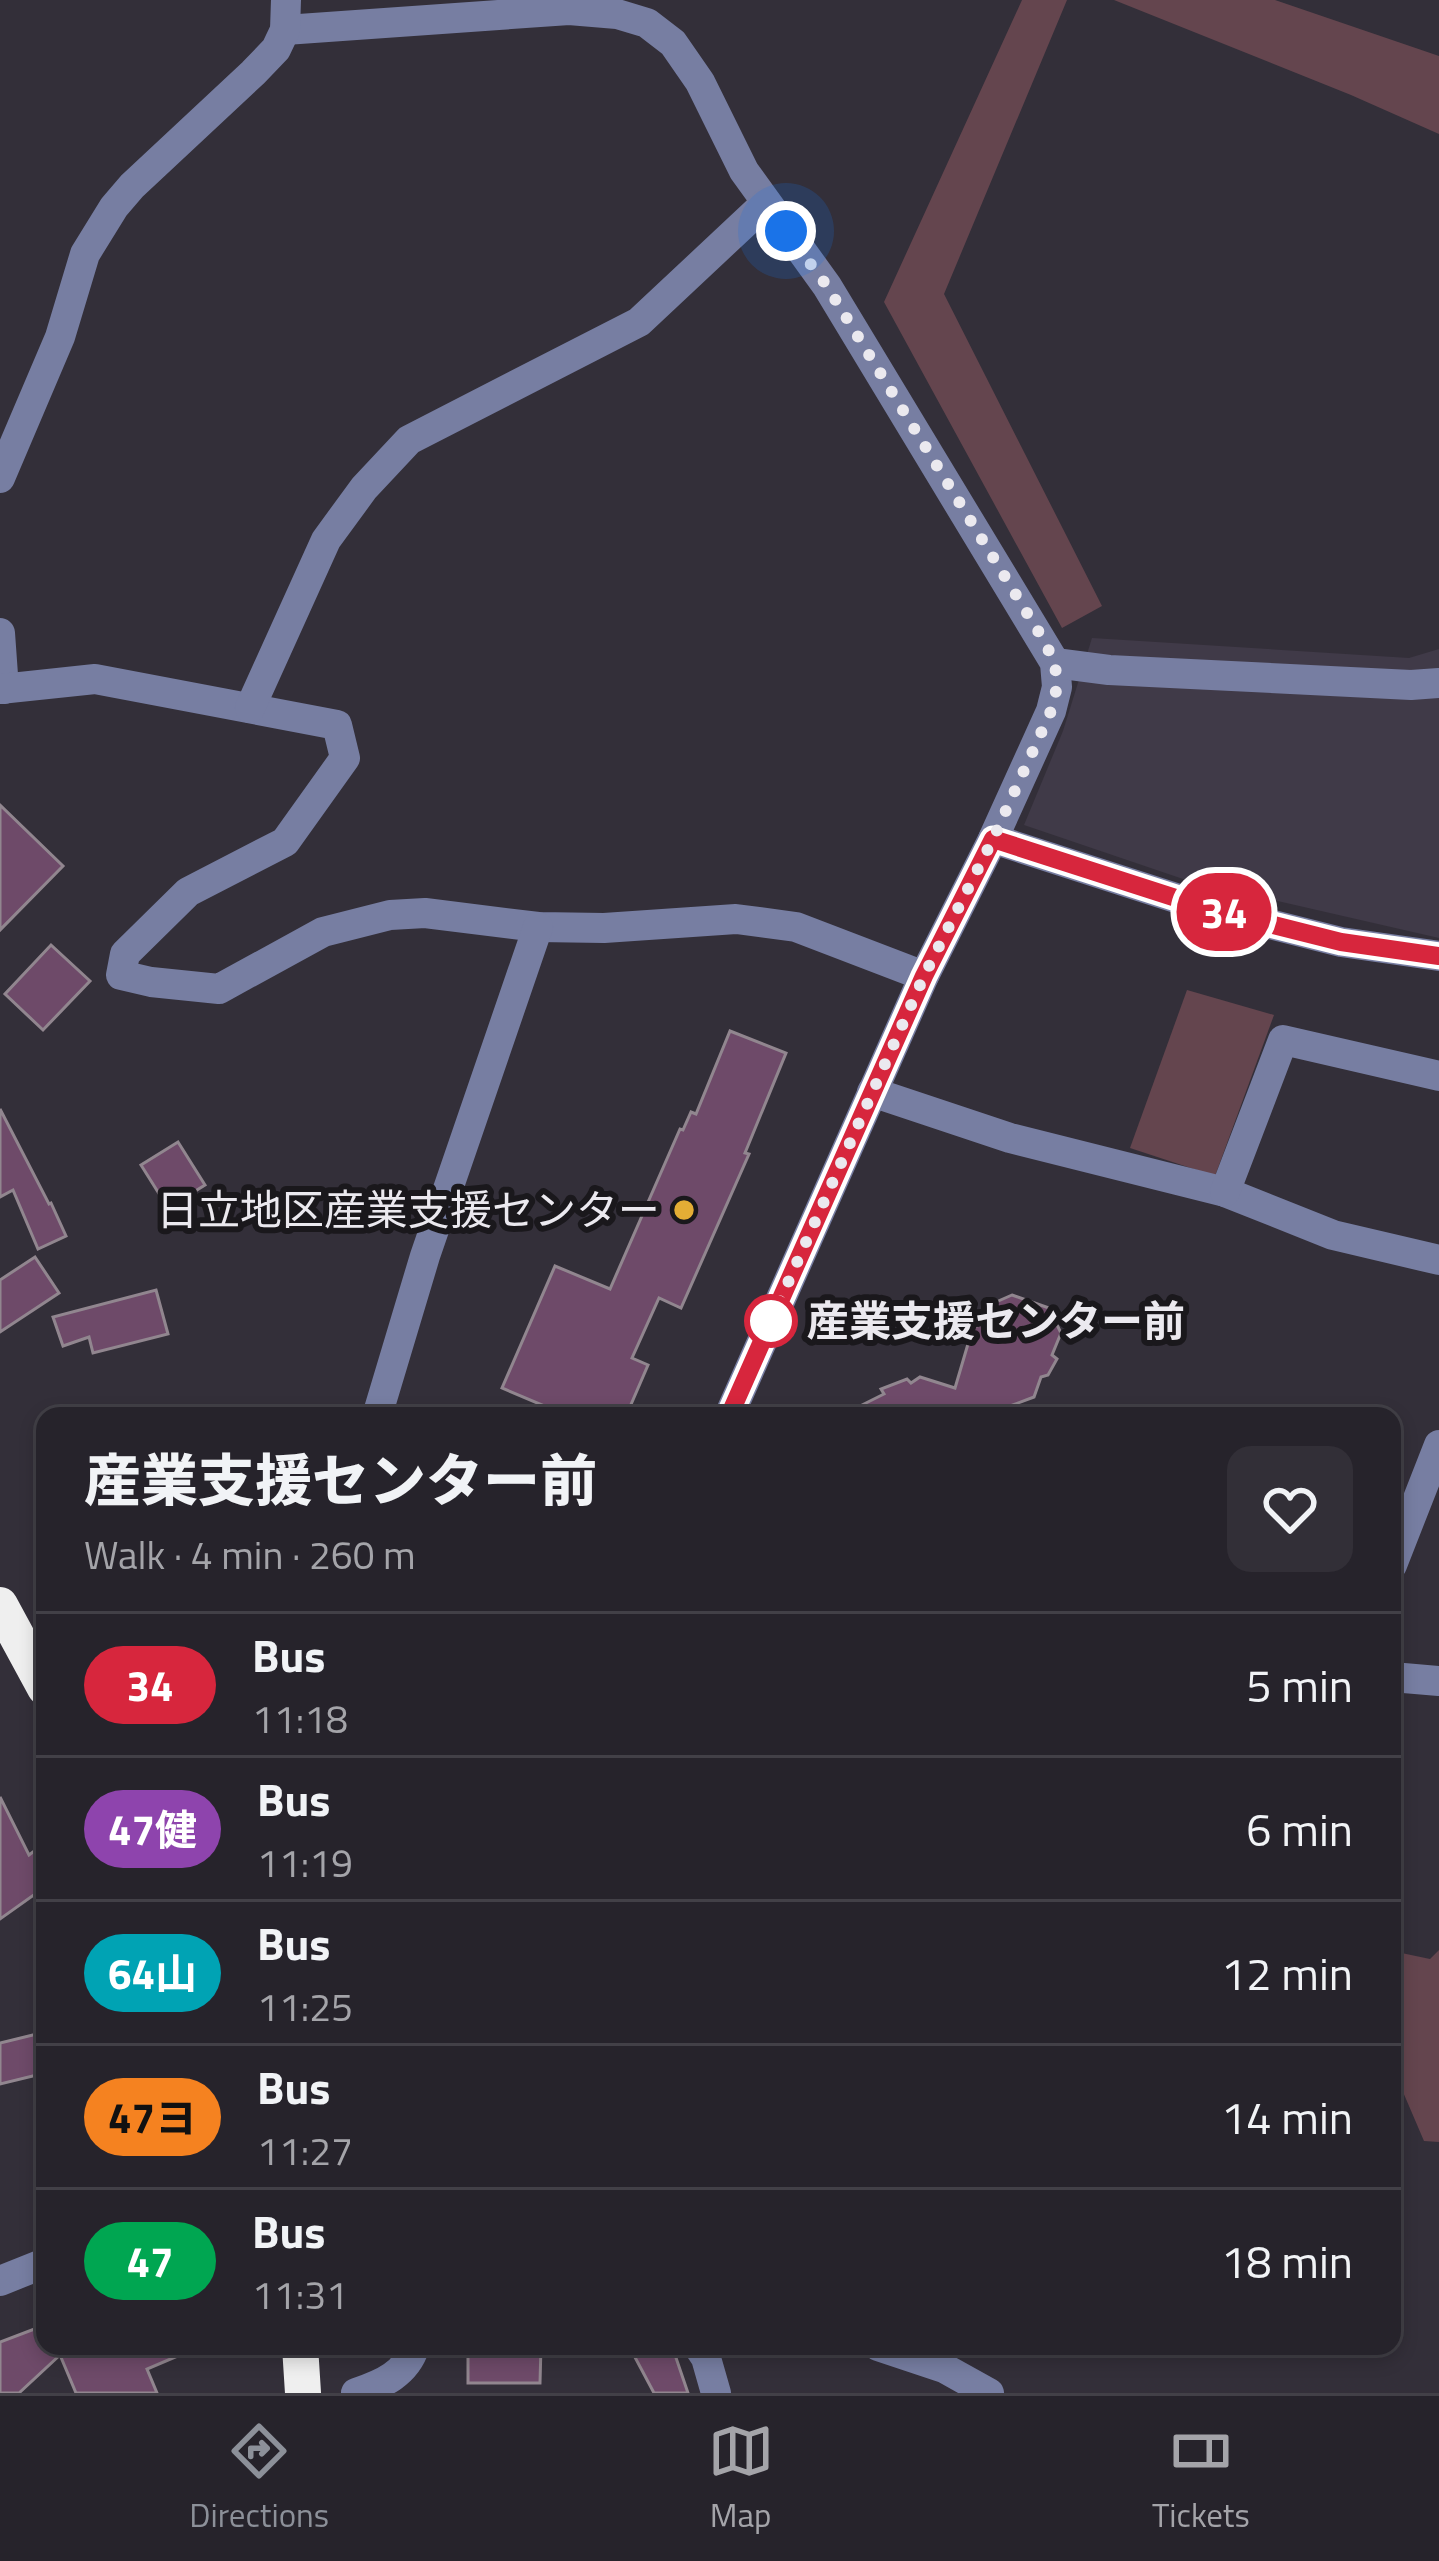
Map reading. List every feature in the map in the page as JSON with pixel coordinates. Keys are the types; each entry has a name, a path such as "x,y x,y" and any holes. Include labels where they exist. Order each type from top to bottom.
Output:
{"highway":[{"path":"0,1605 36,1671"},
{"path":"301,2355 303,2393"}],"street":[{"path":"0,478 60,337 85,254 114,206 254,74 276,49 285,15 569,10 617,14 647,23 673,43 700,82 744,171 827,286 1049,651 1057,687 1051,711 924,976 733,1407"},
{"path":"250,709 326,540 364,488 409,440 639,322 766,203"},
{"path":"0,633 2,689 95,679 337,725 345,758 285,842 188,892 125,954 121,975 219,989 322,932 390,915 425,913 538,927 604,928 736,919 796,927 924,976"},
{"path":"1049,651 1109,670 1411,685 1439,682"},
{"path":"993,839 1210,909 1341,942 1439,956"},
{"path":"380,1407 425,1256 538,927"},
{"path":"1225,1192 1283,1040 1439,1076"},
{"path":"872,1092 1010,1138 1225,1192 1333,1234 1439,1260"},
{"path":"1401,1542 1439,1444"},
{"path":"1401,1678 1439,1681"},
{"path":"0,2281 36,2267"},
{"path":"356,2393 396,2375 412,2355"},
{"path":"704,2355 716,2393"},
{"path":"905,2355 944,2368 989,2393"}],"shaded area":[{"path":"1022,0 1067,0 944,294 1102,606 1062,628 884,302"},
{"path":"1114,0 1275,0 1439,56 1439,134 1351,95"},
{"path":"1092,638 1409,658 1439,649 1439,938 1186,880 1024,825 1063,731"},
{"path":"1187,990 1274,1015 1215,1176 1130,1148"},
{"path":"1439,1950 1439,2142 1424,2141 1401,2087 1401,1953 1430,1959"}],"building":[{"path":"0,805 63,866 0,930"},
{"path":"51,945 90,981 43,1030 5,994"},
{"name":"日立地区産業支援センター","path":"730,1031 786,1053 745,1153 749,1154 681,1308 659,1298 632,1358 648,1365 630,1407 547,1407 502,1388 555,1266 610,1289 680,1129 691,1112 696,1114"},
{"path":"0,1109 66,1236 38,1249 13,1190 0,1197"},
{"path":"178,1142 205,1185 168,1208 141,1165"},
{"path":"35,1257 59,1293 0,1332 0,1280"},
{"path":"156,1290 168,1334 93,1353 89,1337 63,1346 53,1317"},
{"path":"1012,1295 1049,1308 1061,1333 1052,1355 1057,1359 1048,1375 1041,1377 1034,1397 1010,1407 858,1407 884,1394 881,1389 907,1379 911,1383 920,1377 955,1388 973,1327 980,1325 987,1306"},
{"path":"0,1797 29,1855 36,1850 36,1893 0,1919"},
{"path":"36,2034 36,2075 0,2084 0,2043"},
{"path":"36,2328 36,2355 60,2355 19,2393 0,2393 0,2342"},
{"path":"60,2355 180,2355 147,2369 157,2393 76,2393"},
{"path":"468,2355 541,2355 540,2383 468,2383"},
{"path":"634,2355 675,2355 688,2393 654,2393"}],"bus line":[{"name":"34","path":"733,1407 924,976 993,839 1210,909 1341,942 1439,956"}],"place":[{"name":"日立地区産業支援センター","path":"684,1210"},
{"name":"産業支援センター前","path":"771,1321"}],"route":[{"path":"771,1321 924,976 1051,711 1057,687 1055,663 1043,639 827,286 786,231"}]}
